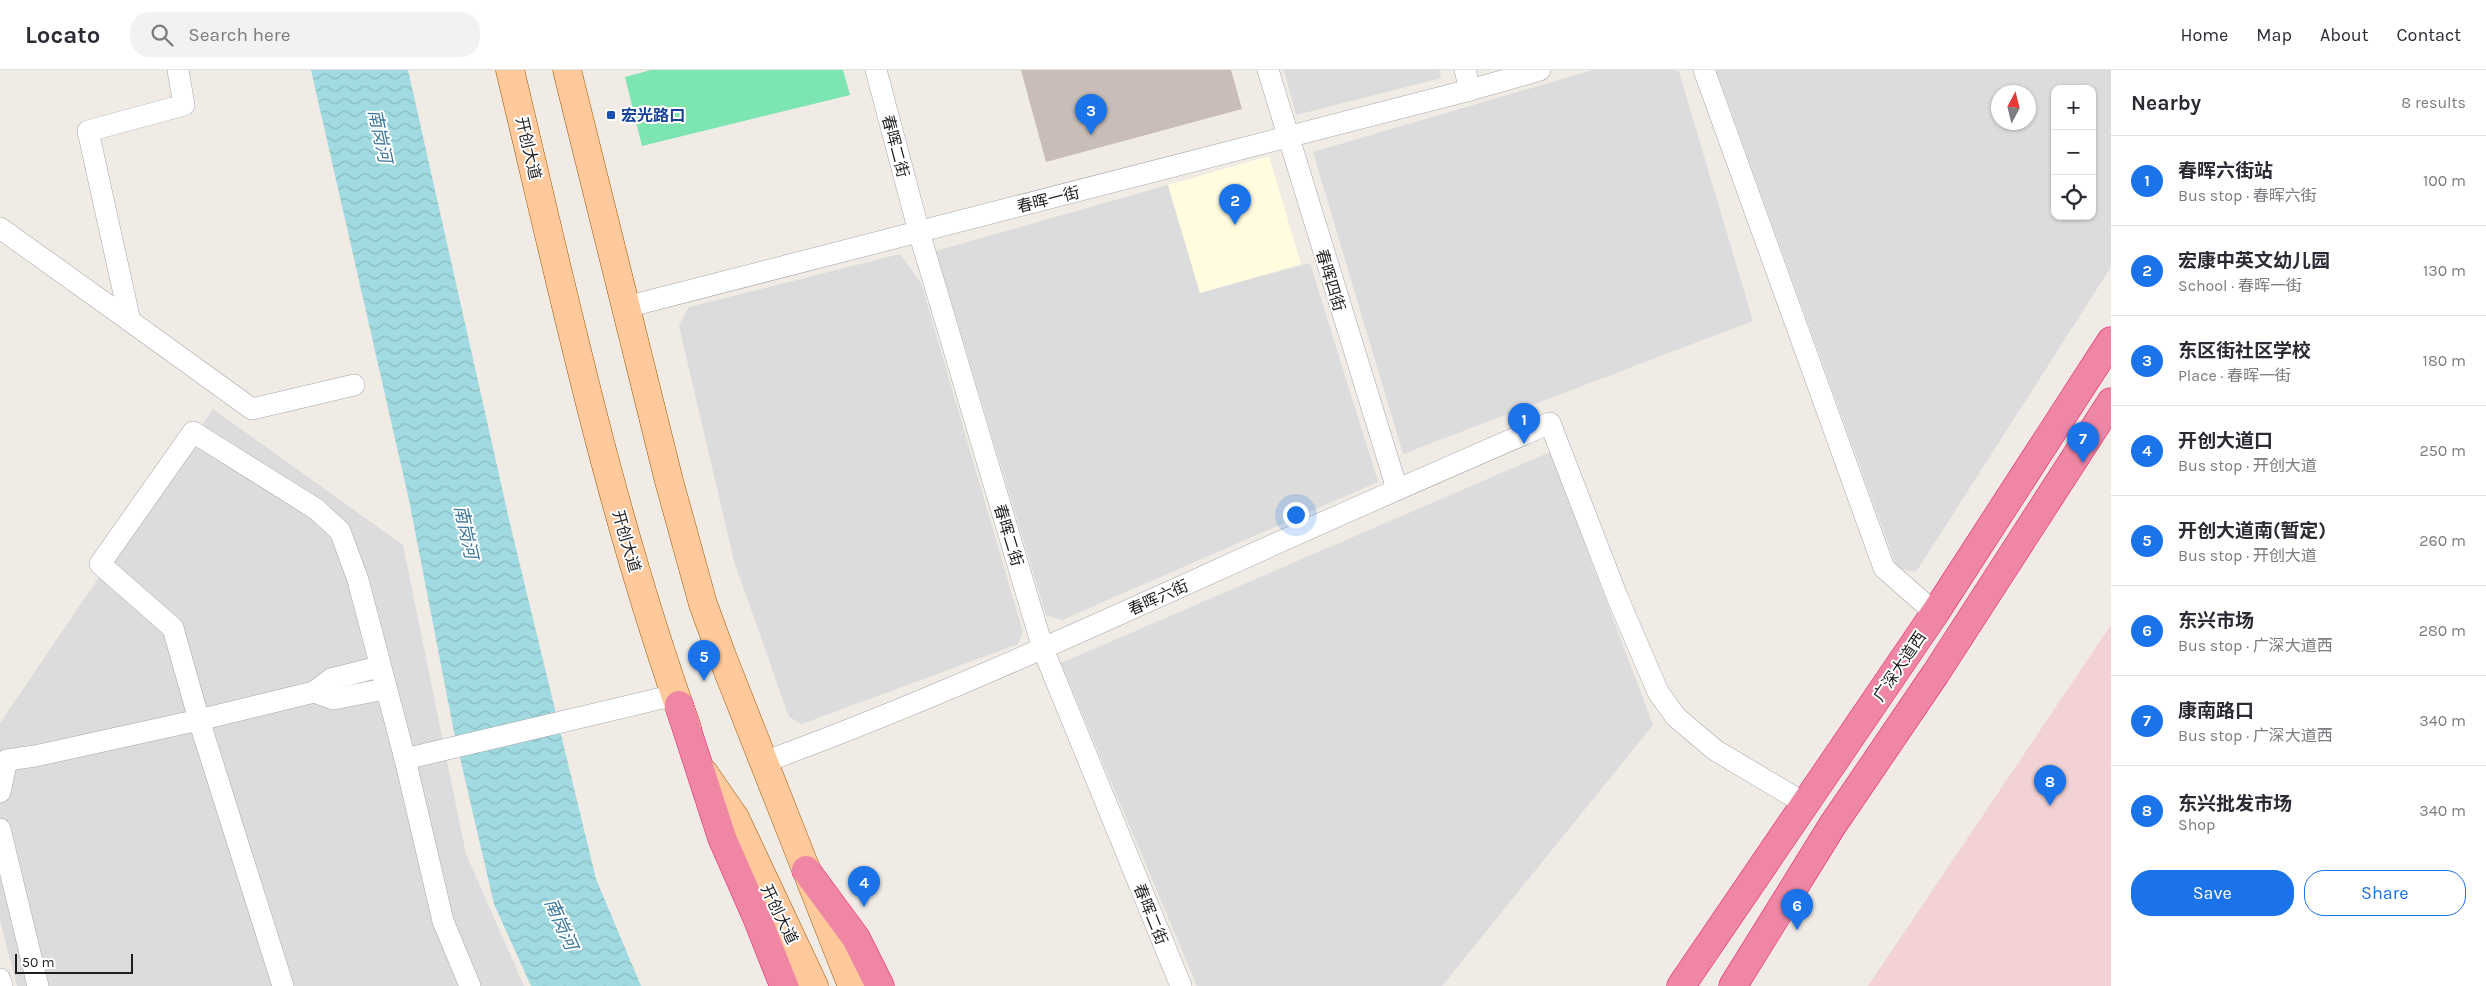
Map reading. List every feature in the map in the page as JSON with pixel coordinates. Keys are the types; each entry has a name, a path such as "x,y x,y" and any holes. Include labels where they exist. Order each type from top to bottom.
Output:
{"highway":[{"name":"广深大道西","path":"1680,986 1935,613 2111,341"},
{"name":"广深大道西","path":"1733,986 1832,826 1936,672 2109,407"},
{"path":"677,700 722,838 758,918 784,986"},
{"path":"806,870 856,938 880,986"}],"main road":[{"name":"开创大道","path":"510,70 598,438 636,573 677,700 702,771 735,818 814,986"},
{"path":"567,70 669,481 703,604 852,986"}],"street":[{"path":"130,321 88,131 184,105 178,70"},
{"name":"春晖二街","path":"876,70 919,232 1043,649 1181,986"},
{"name":"春晖四街","path":"1268,70 1397,489"},
{"path":"1464,70 1470,90"},
{"name":"春晖一街","path":"626,307 1470,90 1540,70"},
{"path":"1704,70 1884,568 1935,613"},
{"path":"0,228 252,410 354,385"},
{"name":"春晖六街","path":"764,762 851,730 1043,649 1397,489 1550,423 1621,607 1658,692 1676,717 1715,750 1804,803"},
{"path":"284,986 199,720 173,628 100,564 193,432 316,509 340,531 358,580 385,689 405,759 443,921 470,986"},
{"path":"0,792 6,760 35,756 199,720 314,692 331,678 380,667"},
{"path":"314,692 333,699 385,689"},
{"path":"405,759 568,720 677,700"},
{"path":"0,829 38,986"},
{"path":"0,978 2,986"}],"shaded area":[{"path":"1284,70 1439,70 1441,78 1296,115"},
{"path":"1593,70 1673,70 1679,72 1753,321 1403,454 1313,152"},
{"path":"1716,70 2111,70 2111,267 1916,572 1897,568"},
{"path":"1269,156 1301,264 1200,293 1168,185"},
{"path":"1168,185 1200,293 1310,263 1378,482 1062,620 1046,615 936,251"},
{"path":"900,254 921,283 1023,632 1018,644 802,724 789,717 734,561 679,326 689,307"},
{"path":"213,409 403,545 466,854 524,986 17,986 0,920 0,723"},
{"path":"1550,452 1653,725 1442,986 1197,986 1061,663"},
{"path":"2111,625 2111,986 1868,986"}],"green space":[{"path":"651,70 843,70 850,95 642,146 625,77"}],"water":[{"name":"南岗河","path":"311,70 408,70 511,528 596,879 641,986 531,986 494,904 454,732 409,500"}],"building":[{"path":"1021,70 1231,70 1242,109 1046,162"}],"place":[{"name":"宏光路口","path":"611,115"},
{"name":"东区街社区学校","path":"1091,135"},
{"name":"宏康中英文幼儿园","path":"1235,225"},
{"name":"春晖六街站","path":"1524,444"},
{"name":"康南路口","path":"2083,463"},
{"name":"开创大道南(暂定)","path":"704,681"},
{"name":"东兴批发市场","path":"2050,806"},
{"name":"开创大道口","path":"864,907"},
{"name":"东兴市场","path":"1797,930"}]}
